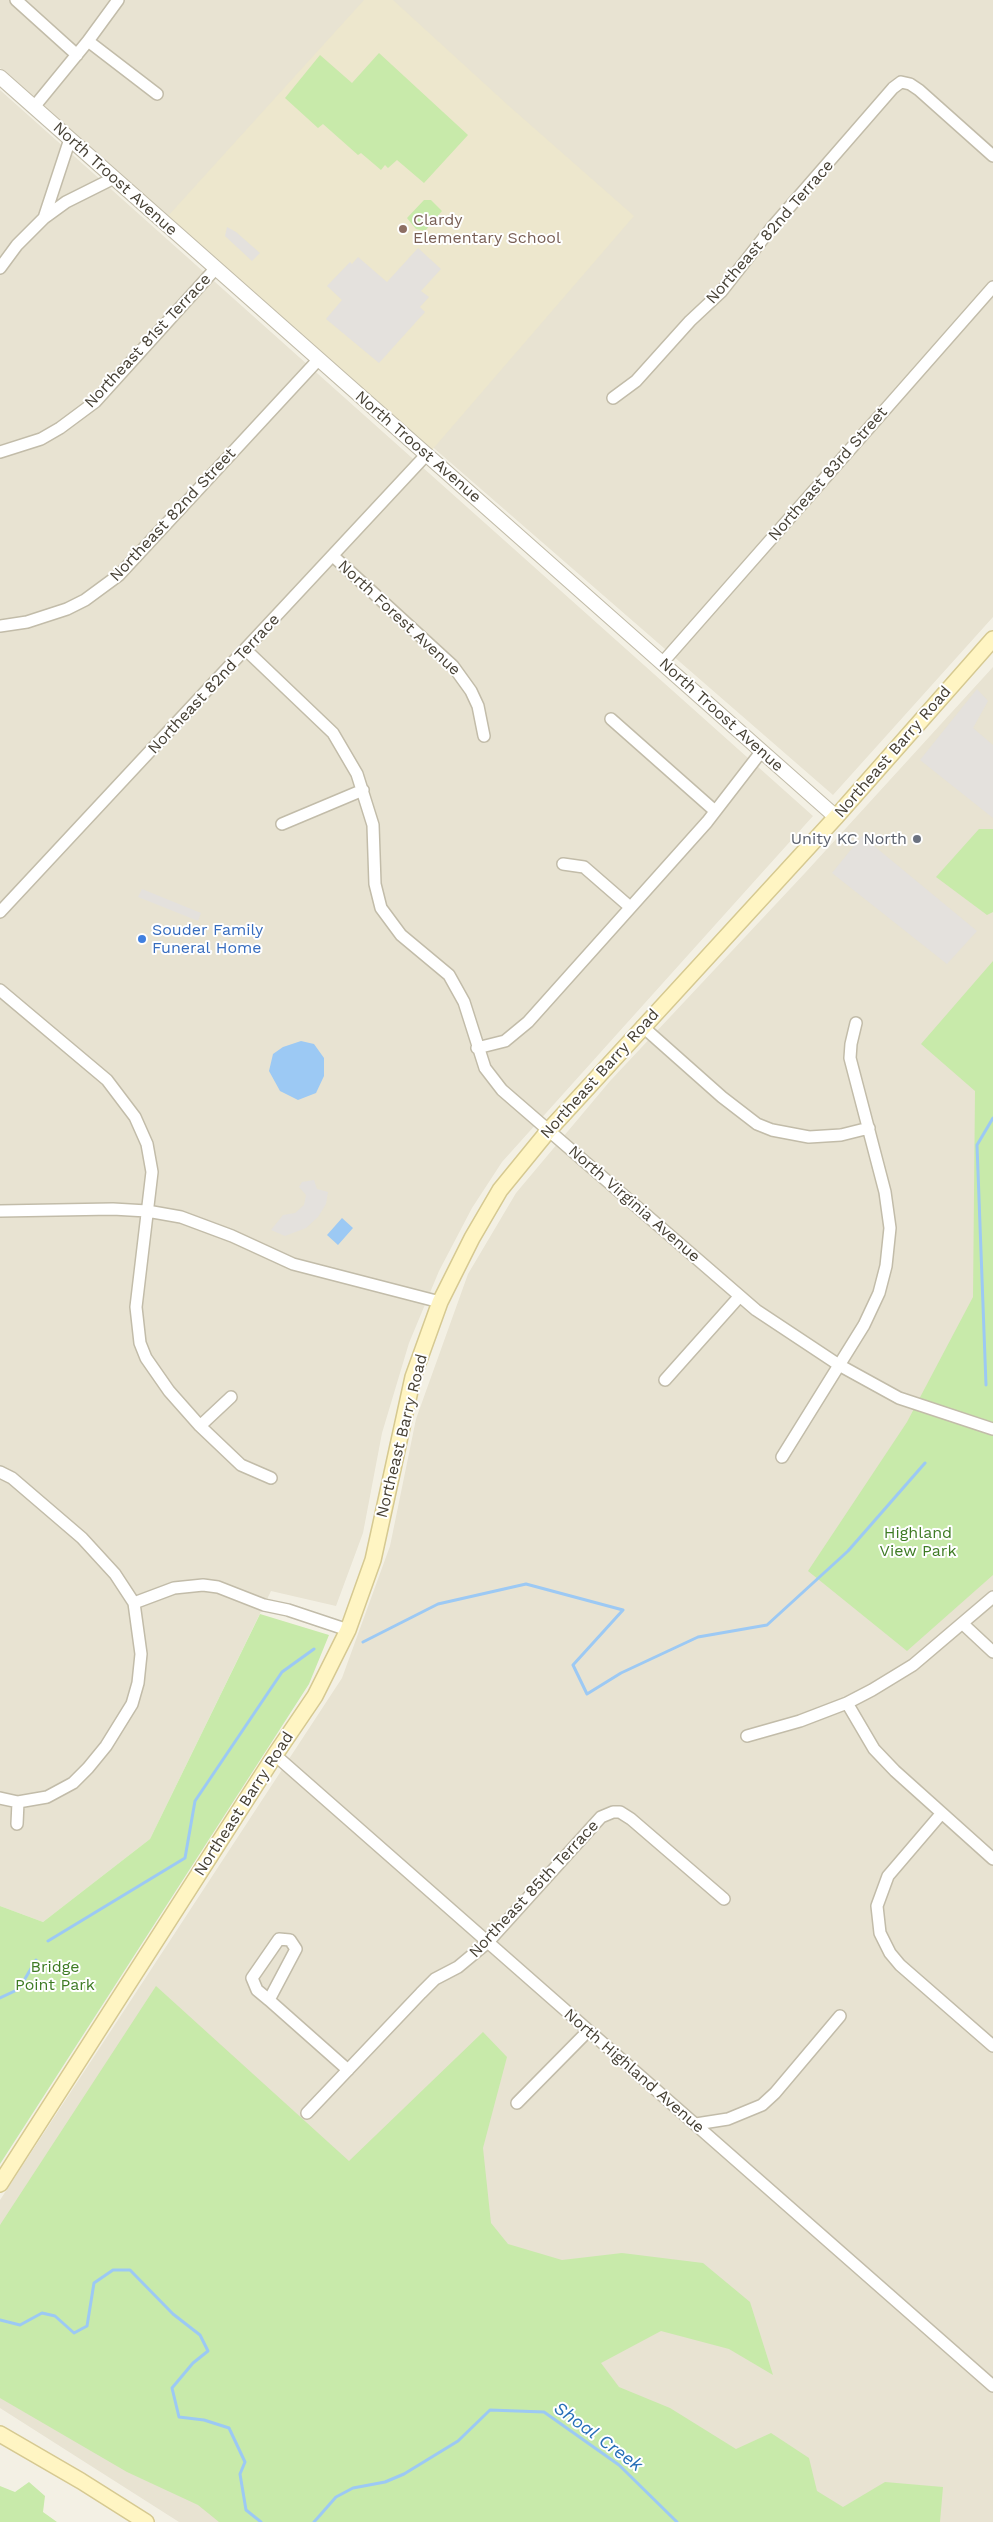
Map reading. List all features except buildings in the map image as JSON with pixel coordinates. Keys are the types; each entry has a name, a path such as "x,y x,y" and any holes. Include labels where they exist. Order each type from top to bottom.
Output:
{"main road":[{"name":"Northeast Barry Road","path":"0,2184 275,1755 316,1696 348,1630 373,1560 413,1377 440,1302 472,1238 500,1190 549,1130 642,1026 836,817 993,639"},
{"path":"0,2434 81,2480 146,2522"}],"street":[{"path":"16,0 77,55"},
{"path":"34,107 88,41 118,0"},
{"path":"88,41 157,94"},
{"name":"North Troost Avenue","path":"0,77 836,817"},
{"name":"Northeast 82nd Terrace","path":"613,398 636,381 690,321 721,292 773,226 901,82 910,84 919,90 993,156"},
{"path":"44,218 70,139"},
{"path":"0,268 17,245 44,218 66,202 114,178"},
{"name":"Northeast 81st Terrace","path":"0,452 47,435 78,416 95,402 216,268"},
{"name":"Northeast 83rd Street","path":"663,662 993,287"},
{"name":"Northeast 82nd Street","path":"0,626 26,622 66,609 91,596 119,575 318,360"},
{"name":"Northeast 82nd Terrace","path":"0,912 427,454"},
{"name":"North Forest Avenue","path":"333,556 453,666 471,691 480,713 484,736"},
{"name":"North Virginia Avenue","path":"246,650 333,733 357,774 373,825 375,884 381,908 401,935 449,975 464,1002 477,1048 485,1068 492,1079 739,1296 839,1365 899,1398 993,1429"},
{"path":"611,719 715,811"},
{"path":"477,1048 505,1041 528,1022 715,811 761,752"},
{"path":"282,824 363,790"},
{"path":"563,864 584,867 630,907"},
{"path":"0,990 107,1080 128,1105 141,1129 150,1158 152,1172 136,1307 140,1343 146,1358 168,1391 200,1426 241,1465 271,1478"},
{"path":"782,1457 872,1310 884,1279 890,1228 886,1192 850,1058 856,1023"},
{"path":"642,1026 722,1097 757,1124 772,1130 809,1137 841,1135 869,1128"},
{"path":"0,1211 85,1209 147,1211 181,1217 208,1226 294,1264 440,1302"},
{"path":"665,1380 739,1296"},
{"path":"200,1426 231,1397"},
{"path":"0,1472 12,1478 88,1544 115,1574 134,1604 140,1639 140,1669 132,1704 106,1746 73,1783 47,1797 18,1802 0,1798"},
{"path":"134,1604 174,1588 196,1585 218,1587 264,1605 288,1610 348,1630"},
{"path":"747,1736 800,1721 847,1703 913,1665 993,1597"},
{"path":"963,1624 993,1652"},
{"path":"847,1703 874,1749 941,1814 993,1859"},
{"name":"North Highland Avenue","path":"275,1755 993,2386"},
{"path":"17,1824 18,1802"},
{"name":"Northeast 85th Terrace","path":"306,2113 436,1979 458,1967 488,1942 602,1817 613,1812 620,1812 631,1819 724,1899"},
{"path":"941,1814 888,1876 877,1906 880,1933 887,1948 900,1965 993,2046"},
{"path":"268,2000 296,1949 290,1940 279,1939 252,1978 258,1990 268,2000 348,2070"},
{"path":"696,2124 728,2119 762,2106 776,2093 840,2016"},
{"path":"517,2103 588,2031"}],"shaded area":[{"path":"0,0 993,0 993,617 833,795 168,217 0,68"},
{"name":"Clardy Elementary School","path":"364,0 393,0 509,106 634,216 432,450 168,216"},
{"path":"0,90 813,816 502,1162 472,1208 439,1271 409,1343 382,1433 363,1533 336,1606 271,1591 150,1839 43,1922 0,1906"},
{"path":"227,227 236,232 260,253 252,261 225,236"},
{"path":"418,248 441,269 421,291 429,297 420,307 425,312 379,363 326,319 342,300 327,286 350,262 352,264 358,257 387,282"},
{"path":"993,667 993,2522 179,2522 0,2408 0,2200 342,1678 390,1546 416,1419 468,1274 516,1193 610,1081 805,873"},
{"path":"977,689 988,701 973,728 993,745 993,818 920,760"},
{"path":"862,836 977,931 947,964 832,873"},
{"path":"142,889 201,913 198,921 138,897"},
{"path":"314,1180 317,1189 328,1192 326,1204 318,1217 306,1228 285,1236 271,1230 283,1215 295,1213 304,1205 306,1195 299,1187 302,1182"}],"green space":[{"path":"379,53 468,135 424,183 397,160 388,168 385,165 381,170 361,153 358,155 323,124 318,128 285,98 320,55 352,83"},
{"path":"424,200 431,200 442,211 425,231 416,229 407,218"},
{"path":"979,829 993,829 993,912 987,915 936,877"},
{"name":"Highland View Park","path":"993,961 993,1575 907,1651 808,1571 907,1422 973,1297 975,1091 921,1044"},
{"name":"Bridge Point Park","path":"260,1614 329,1635 309,1684 0,2164 0,1906 43,1922 150,1839"},
{"path":"156,1986 349,2161 483,2032 507,2057 483,2148 491,2223 508,2244 562,2260 622,2253 703,2263 750,2302 773,2375 729,2349 661,2331 601,2363 619,2387 670,2408 736,2449 771,2433 809,2458 817,2491 843,2507 885,2482 943,2487 940,2522 219,2522 198,2505 127,2472 0,2398 0,2225"},
{"path":"29,2482 45,2496 43,2512 57,2522 0,2522 0,2486 15,2492"}],"water":[{"path":"301,1041 314,1044 324,1058 324,1076 316,1093 298,1100 280,1091 269,1071 273,1054 283,1047"},
{"path":"342,1218 353,1228 338,1245 327,1235"}],"waterway":[{"path":"986,1385 977,1145 993,1118"},
{"path":"363,1642 438,1604 526,1584 623,1610 573,1665 587,1694 621,1673 698,1637 767,1625 848,1551 925,1463"},
{"path":"48,1941 185,1858 195,1801 282,1672 314,1649"},
{"path":"0,1998 19,1989 36,1960"},
{"name":"Shoal Creek","path":"0,2320 20,2325 42,2313 55,2316 74,2333 87,2326 94,2283 113,2270 130,2270 173,2314 200,2335 208,2351 193,2363 172,2388 179,2417 204,2420 229,2428 245,2462 240,2474 246,2510 261,2522"},
{"name":"Shoal Creek","path":"314,2522 336,2497 353,2488 385,2482 404,2474 458,2441 490,2410 544,2412 619,2465 677,2522"}],"place":[{"name":"Clardy Elementary School","path":"403,229"},
{"name":"Unity KC North","path":"917,839"},
{"name":"Souder Family Funeral Home","path":"142,939"}]}
